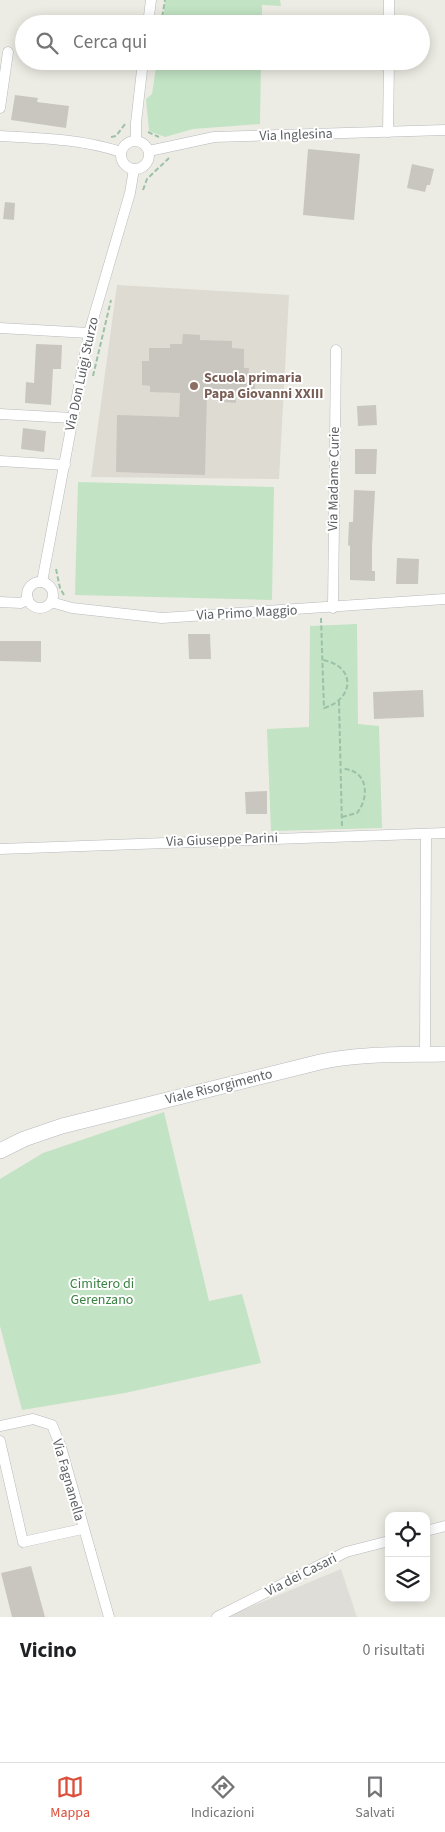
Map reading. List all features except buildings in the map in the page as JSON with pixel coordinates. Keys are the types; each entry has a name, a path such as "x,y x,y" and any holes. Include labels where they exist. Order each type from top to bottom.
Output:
{"street":[{"path":"149,15 151,0"},
{"path":"389,0 389,15"},
{"path":"0,108 8,52"},
{"path":"136,140 142,70"},
{"path":"388,132 389,70"},
{"name":"Via Inglesina","path":"149,152 167,146 214,137 445,130"},
{"path":"0,136 67,140 106,147 121,152"},
{"path":"136,140 144,143 149,152 147,163 134,169 122,162 121,152 127,143 136,140"},
{"name":"Via Don Luigi Sturzo","path":"42,582 89,333 130,192 134,169"},
{"path":"0,328 89,333"},
{"name":"Via Madame Curie","path":"333,608 336,350"},
{"path":"0,414 72,418"},
{"path":"0,461 64,465"},
{"path":"42,582 52,590 51,602 40,608 33,606 28,599 29,588 35,583 42,582"},
{"path":"0,602 21,603 28,599"},
{"name":"Via Primo Maggio","path":"51,602 72,608 162,618 321,609 445,599"},
{"name":"Via Giuseppe Parini","path":"0,849 342,835 445,833"},
{"path":"425,1054 426,834"},
{"name":"Viale Risorgimento","path":"0,1151 24,1139 62,1126 320,1062 345,1057 445,1054"},
{"name":"Via Fagnanella","path":"0,1426 34,1419 52,1425 60,1446 82,1530 109,1617"},
{"name":"Via Fagnanella","path":"0,1441 23,1542 82,1530"},
{"path":"430,1530 445,1526"},
{"name":"Via dei Casari","path":"217,1617 346,1552 385,1542"}],"path":[{"path":"162,15 165,0"},
{"path":"141,194 147,179 169,159 167,146"},
{"path":"91,383 113,293"},
{"path":"56,566 60,588 73,600 72,608"},
{"path":"321,609 322,660 324,708 339,701 347,690 346,674 334,662 322,660"},
{"path":"339,701 342,835"},
{"path":"342,770 356,774 363,780 366,790 366,800 357,813 342,817"}],"shaded area":[{"name":"Scuola primaria Papa Giovanni XXIII","path":"117,285 289,295 279,479 91,477"},
{"path":"341,1569 357,1617 228,1617 240,1611"}],"green space":[{"path":"165,0 280,0 281,6 262,5 262,15 164,15"},
{"path":"156,70 261,70 260,124 193,129 165,137 149,131 146,99 152,94"},
{"path":"78,482 274,487 272,600 75,595"},
{"path":"357,624 358,724 379,726 382,828 271,831 267,729 309,727 310,626"},
{"name":"Cimitero di Gerenzano","path":"164,1112 209,1301 242,1294 261,1363 125,1393 22,1410 0,1326 0,1179 43,1153"}],"place":[{"name":"Scuola primaria Papa Giovanni XXIII","path":"194,386"}]}
